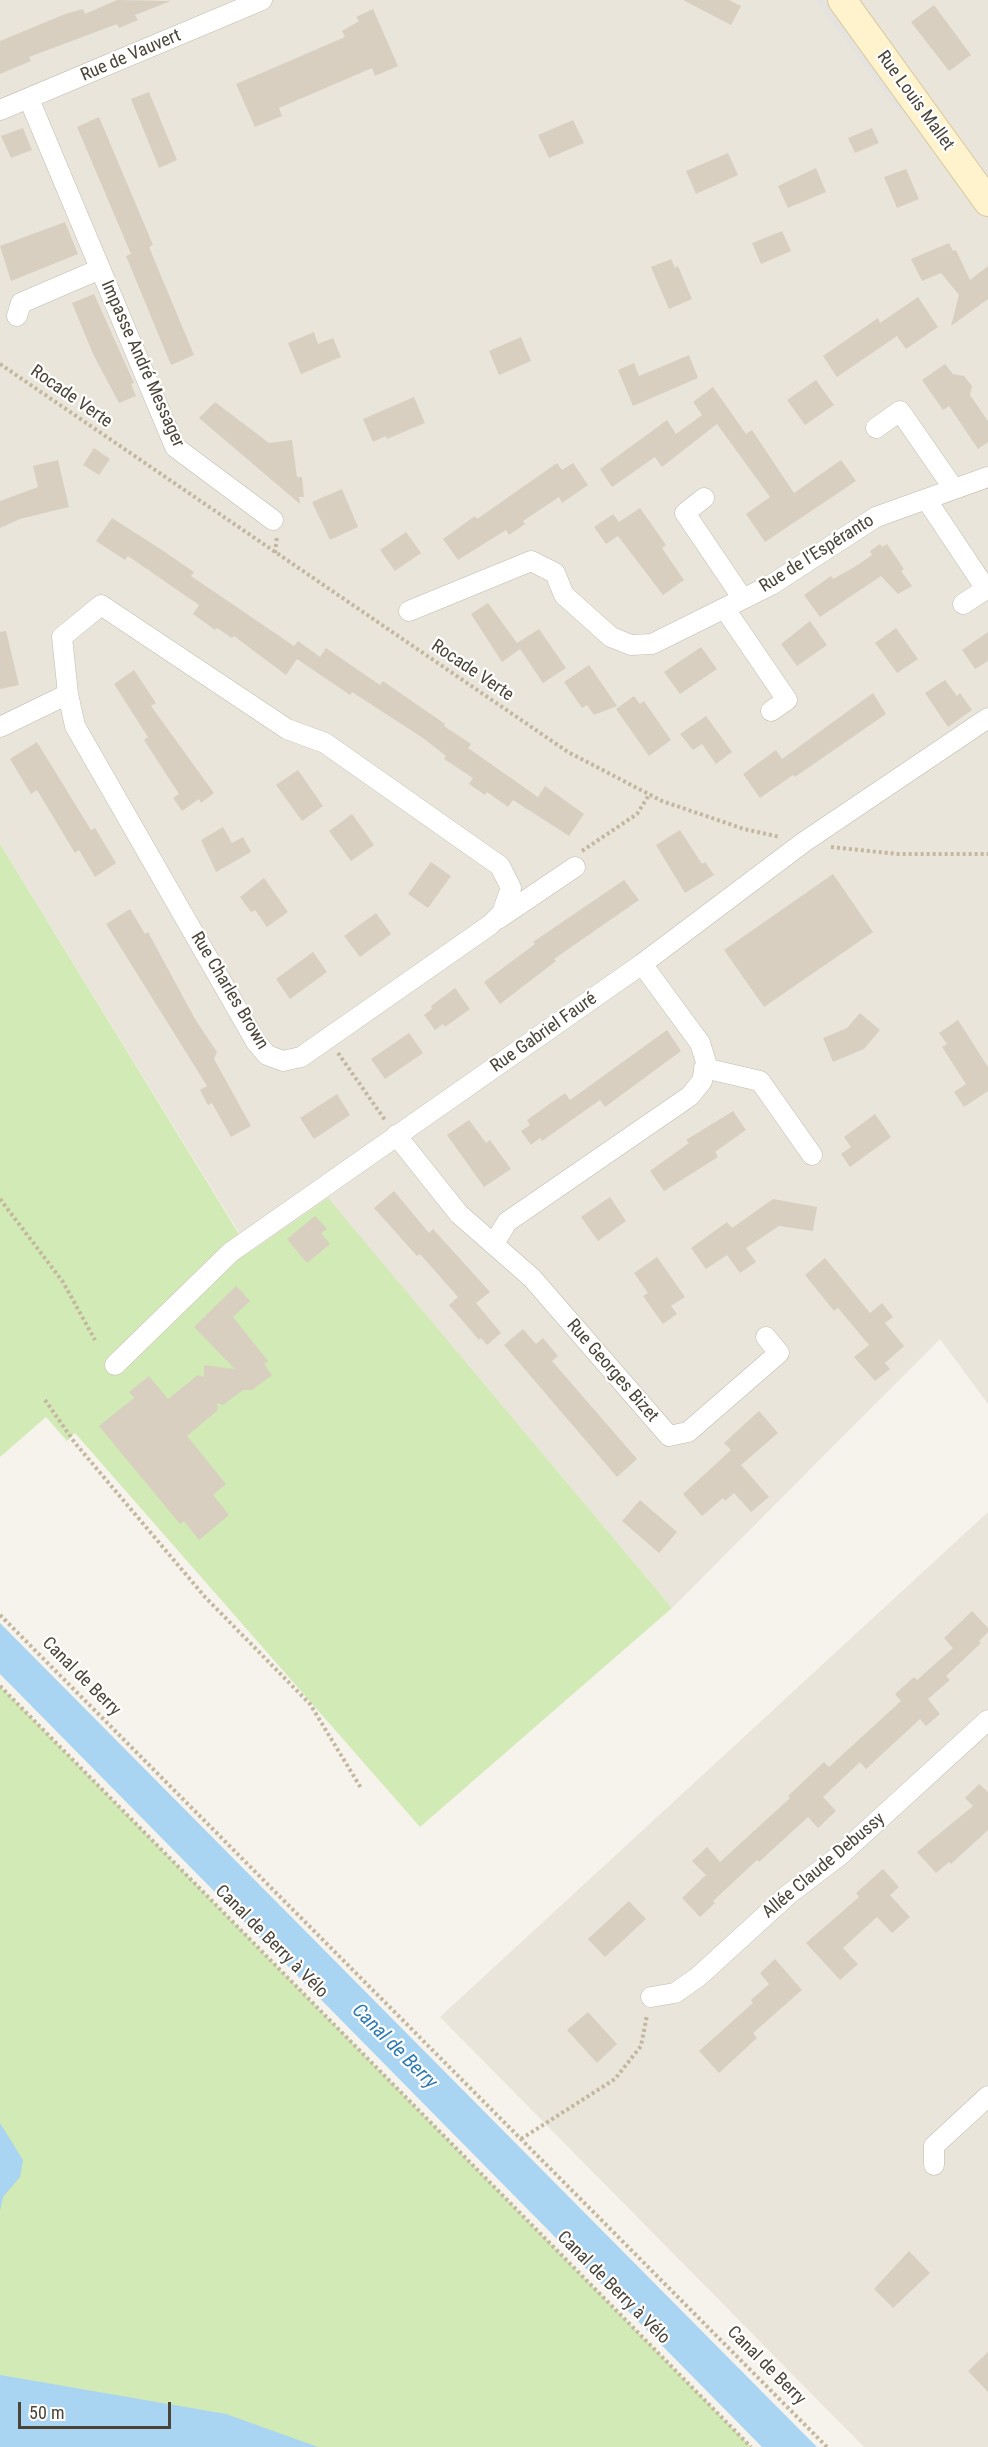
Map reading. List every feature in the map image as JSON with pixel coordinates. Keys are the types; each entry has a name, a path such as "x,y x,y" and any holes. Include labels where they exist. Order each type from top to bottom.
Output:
{"main road":[{"name":"Rue Louis Mallet","path":"842,0 988,202"}],"street":[{"name":"Rue de Vauvert","path":"0,110 262,0"},
{"name":"Impasse André Messager","path":"29,99 175,447 273,520"},
{"name":"Impasse André Messager","path":"17,316 21,303 100,269"},
{"path":"876,428 900,411 954,489"},
{"name":"Rue de l'Espéranto","path":"409,611 531,561 555,573 564,595 608,634 627,644 657,643 785,577 876,517 988,477"},
{"name":"Rue de l'Espéranto","path":"704,498 685,513 787,700 771,711"},
{"path":"926,499 986,589 963,604"},
{"name":"Rue Charles Brown","path":"490,925 502,913 511,888 500,866 325,743 287,729 101,605 62,637 68,694 75,726 256,1042 267,1055 283,1061 301,1057 575,867"},
{"path":"0,727 68,694"},
{"name":"Rue Gabriel Fauré","path":"115,1365 231,1252 642,964 804,842 988,718"},
{"path":"495,1242 507,1222 690,1096 702,1081 706,1062 700,1042 642,964"},
{"path":"704,1068 760,1081 812,1155"},
{"name":"Rue Georges Bizet","path":"396,1135 459,1214 495,1242 532,1278 669,1436 688,1432 779,1353 766,1337"},
{"name":"Allée Claude Debussy","path":"651,1997 675,1993 698,1977 789,1894 839,1856 988,1720"},
{"path":"934,2165 934,2146 988,2096"}],"path":[{"name":"Rocade Verte","path":"0,364 568,752 650,795 744,829 846,850 888,853 988,854"},
{"path":"575,867 579,853 637,814 650,795"},
{"path":"328,1040 396,1135"},
{"path":"0,1199 63,1282 95,1340"},
{"path":"45,1400 75,1443 206,1597 310,1704 361,1788"},
{"name":"Canal de Berry","path":"0,1615 827,2447"},
{"name":"Canal de Berry à Vélo","path":"0,1686 751,2447"},
{"path":"521,2139 615,2079 641,2046 651,1997"}],"shaded area":[{"path":"0,0 988,0 988,1404 940,1339 672,1608 328,1199 251,1252 0,844"},
{"path":"815,0 824,0 905,111 898,110"},
{"path":"988,1512 988,2447 864,2447 440,2017"}],"green space":[{"path":"0,844 250,1252 328,1198 672,1608 420,1827 75,1433 67,1441 46,1417 0,1457"},
{"path":"0,1686 751,2447 0,2447"}],"water":[{"path":"0,1623 817,2447 762,2447 0,1674"},
{"path":"0,2123 23,2160 20,2177 3,2197 0,2211"},
{"path":"0,2375 226,2414 318,2447 0,2447"}],"building":[{"path":"117,0 171,1 135,15 138,20 119,28 117,24 29,57 31,61 0,74 0,41 65,14 83,9 85,14"},
{"path":"683,0 729,0 741,6 731,25"},
{"path":"934,5 971,55 949,71 911,22"},
{"path":"373,9 398,66 375,76 372,68 279,108 282,116 255,127 236,84 345,37 342,31 359,21 356,17"},
{"path":"149,92 177,160 159,168 131,99"},
{"path":"99,117 153,245 149,247 194,355 171,365 126,256 131,254 77,127"},
{"path":"573,120 584,143 549,158 538,135"},
{"path":"23,128 32,150 11,158 1,136"},
{"path":"872,128 879,143 855,153 848,138"},
{"path":"728,153 738,175 696,194 686,171"},
{"path":"816,168 826,192 788,208 778,186"},
{"path":"906,169 919,199 897,208 884,177"},
{"path":"65,222 78,254 11,281 0,246"},
{"path":"782,231 791,251 761,264 752,243"},
{"path":"949,243 953,251 956,250 970,280 988,266 988,299 951,326 959,295 941,273 922,281 911,259"},
{"path":"671,259 675,268 678,266 692,299 669,309 651,267"},
{"path":"94,294 134,383 131,384 136,396 119,403 93,354 72,303"},
{"path":"918,297 938,327 906,349 897,336 837,377 823,356 878,318 880,323"},
{"path":"314,332 318,344 333,338 341,357 301,374 288,343"},
{"path":"521,337 531,361 499,375 489,351"},
{"path":"689,355 698,378 633,406 618,370 634,363 639,376"},
{"path":"945,364 953,374 964,376 972,386 970,395 988,421 988,442 978,449 949,406 943,410 922,380"},
{"path":"816,380 834,405 805,425 787,400"},
{"path":"713,387 746,434 752,430 794,493 841,460 856,481 765,542 746,514 770,497 717,424 662,467 655,457 612,487 600,469 667,420 676,434 702,415 693,402"},
{"path":"414,397 425,423 387,439 386,436 373,442 363,419"},
{"path":"215,402 269,443 292,440 297,477 302,477 304,497 299,497 300,504 199,418"},
{"path":"94,448 110,459 99,475 83,465"},
{"path":"58,460 69,507 20,519 0,528 0,501 38,487 33,466"},
{"path":"557,463 562,470 573,463 588,485 562,503 559,497 523,521 525,524 509,535 506,530 458,560 443,539 475,516 477,519"},
{"path":"342,489 358,527 330,540 312,502"},
{"path":"640,508 666,545 662,548 684,580 663,595 618,536 606,544 594,527 613,514 619,522"},
{"path":"112,518 194,572 191,576 294,646 298,641 320,657 326,648 380,685 383,681 445,724 444,726 471,744 468,748 538,797 545,786 584,814 569,836 513,800 508,807 487,792 485,795 469,784 473,778 444,759 446,756 423,738 352,692 350,695 297,659 286,675 234,636 232,638 217,628 215,630 193,614 199,605 128,556 125,560 96,541"},
{"path":"406,532 421,553 395,571 380,550"},
{"path":"880,544 882,547 887,544 904,569 901,571 912,586 898,594 881,576 820,617 804,595 831,576 833,579 853,568 872,555 870,551"},
{"path":"488,603 517,643 539,629 566,668 543,683 520,649 502,662 471,614"},
{"path":"810,621 827,645 797,666 781,644"},
{"path":"896,628 918,659 897,673 875,643"},
{"path":"6,631 19,685 0,689 0,632"},
{"path":"988,632 988,661 975,669 962,650"},
{"path":"701,647 717,669 680,694 664,672"},
{"path":"589,665 617,706 594,715 587,705 582,708 564,682"},
{"path":"134,670 156,703 151,706 214,793 201,803 199,799 182,811 173,798 179,794 144,740 148,737 114,684"},
{"path":"945,680 957,696 960,693 972,710 948,727 925,693"},
{"path":"873,693 886,714 795,777 793,775 760,798 743,774 776,750 782,759"},
{"path":"634,696 640,704 644,701 671,740 649,756 616,709"},
{"path":"706,716 732,752 716,764 702,744 693,750 680,734"},
{"path":"37,742 91,830 95,828 116,863 95,877 79,850 75,853 37,790 31,794 10,759"},
{"path":"298,770 323,806 302,821 276,785"},
{"path":"352,814 374,845 351,861 329,831"},
{"path":"223,827 232,843 243,837 251,852 216,872 201,840"},
{"path":"680,830 702,864 705,862 714,875 685,893 656,845"},
{"path":"431,862 451,876 428,908 408,894"},
{"path":"833,874 873,932 764,1007 724,950"},
{"path":"264,878 288,912 267,927 255,910 251,912 240,897"},
{"path":"624,880 639,900 554,959 556,961 500,1004 484,982 535,944 533,942"},
{"path":"130,909 145,934 148,932 195,1019 217,1052 214,1059 251,1126 231,1137 212,1103 208,1105 200,1090 207,1086 106,924"},
{"path":"376,913 391,934 360,957 344,936"},
{"path":"313,952 327,972 290,999 276,979"},
{"path":"455,988 470,1009 445,1027 443,1024 435,1030 424,1015 432,1009 431,1006"},
{"path":"860,1013 880,1030 864,1049 833,1062 823,1038 847,1028"},
{"path":"958,1020 988,1067 988,1091 964,1107 954,1092 966,1084 942,1047 947,1044 939,1033"},
{"path":"667,1030 681,1051 605,1107 600,1100 542,1141 540,1138 531,1145 521,1131 530,1125 527,1120 565,1093 570,1100"},
{"path":"409,1033 423,1053 385,1079 371,1059"},
{"path":"337,1094 350,1115 314,1139 300,1118"},
{"path":"733,1111 746,1130 715,1152 718,1157 664,1191 650,1171 689,1143 686,1140"},
{"path":"875,1114 891,1137 850,1167 841,1154 851,1147 844,1137"},
{"path":"469,1120 486,1143 490,1140 511,1169 484,1187 447,1135"},
{"path":"394,1191 429,1233 433,1229 490,1292 476,1303 501,1333 487,1345 481,1338 479,1340 449,1305 458,1297 420,1254 417,1256 374,1208"},
{"path":"610,1197 626,1221 598,1241 581,1217"},
{"path":"773,1199 817,1207 813,1231 779,1226 746,1248 756,1262 740,1273 727,1255 706,1269 691,1248 727,1222 732,1228"},
{"path":"315,1216 327,1229 321,1233 330,1244 307,1263 287,1239"},
{"path":"657,1257 685,1297 671,1306 677,1314 663,1324 643,1296 648,1293 634,1273"},
{"path":"825,1258 870,1313 882,1303 893,1317 885,1323 904,1346 885,1363 890,1369 875,1381 854,1357 869,1345 838,1308 834,1311 805,1275"},
{"path":"236,1286 250,1301 233,1317 268,1361 264,1364 272,1375 252,1390 243,1390 223,1405 217,1403 218,1410 187,1436 226,1484 213,1495 229,1515 199,1540 184,1521 180,1524 99,1426 134,1398 129,1392 149,1376 168,1399 198,1375 204,1377 204,1365 235,1369 194,1327"},
{"path":"523,1329 536,1344 543,1338 558,1356 552,1361 637,1459 617,1477 504,1345"},
{"path":"759,1411 778,1433 741,1465 769,1497 751,1512 734,1493 725,1501 723,1498 702,1516 683,1494 731,1450 724,1443"},
{"path":"640,1500 677,1532 659,1553 622,1521"},
{"path":"972,1611 988,1628 988,1632 979,1641 981,1643 946,1676 950,1680 928,1699 940,1714 926,1726 920,1719 866,1769 860,1762 823,1797 836,1811 818,1828 808,1817 759,1862 757,1860 713,1901 715,1903 700,1917 682,1898 706,1875 692,1861 707,1847 720,1862 790,1798 788,1796 824,1762 829,1767 901,1701 895,1694 914,1677 917,1680 953,1648 944,1638"},
{"path":"979,1784 988,1792 988,1830 951,1864 949,1862 936,1873 917,1852 973,1806 965,1798"},
{"path":"883,1869 899,1887 890,1895 910,1917 892,1933 877,1917 843,1948 858,1964 840,1980 806,1943 859,1897 856,1893"},
{"path":"629,1901 646,1919 605,1957 588,1939"},
{"path":"775,1959 802,1990 753,2033 757,2038 719,2073 699,2051 753,2003 751,2000 769,1984 760,1973"},
{"path":"588,2012 617,2044 597,2063 567,2030"},
{"path":"909,2251 930,2273 893,2308 874,2289"},
{"path":"988,2352 988,2392 968,2371"}]}
